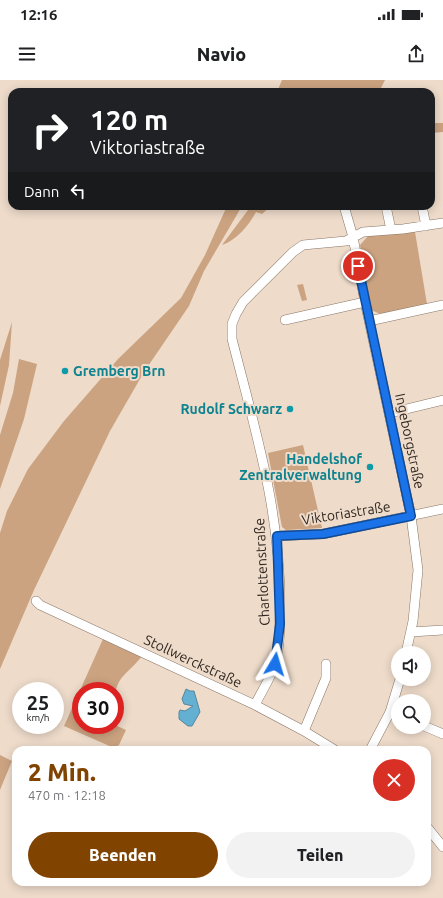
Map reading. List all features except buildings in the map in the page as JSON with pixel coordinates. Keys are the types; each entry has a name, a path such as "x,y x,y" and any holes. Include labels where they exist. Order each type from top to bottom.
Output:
{"street":[{"name":"Ingeborgstraße","path":"345,210 353,237 365,302 411,516 418,570 411,632 408,646"},
{"path":"387,210 391,230"},
{"path":"423,210 426,226"},
{"name":"Charlottenstraße","path":"255,705 275,664 280,619 277,536 269,486 232,339 232,324 243,302 293,252 303,245 346,241 363,232 443,223"},
{"path":"284,320 365,302"},
{"path":"369,321 443,305"},
{"path":"390,413 443,400"},
{"name":"Viktoriastraße","path":"277,536 323,534 443,509"},
{"name":"Stollwerckstraße","path":"36,601 255,705 328,746"},
{"path":"411,632 443,630"},
{"path":"304,731 326,678 326,664"},
{"path":"373,746 391,718"},
{"path":"431,729 443,734"},
{"path":"431,833 443,847"}],"shaded area":[{"path":"282,80 385,80 381,88 279,88"},
{"path":"435,123 443,123 443,132 435,133"},
{"path":"225,210 240,210 204,271 189,306 144,372 110,431 34,590 0,669 0,533 7,511 28,469 64,421 118,359 181,298 205,255"},
{"path":"248,210 266,210 262,214 256,212 238,236 222,245"},
{"path":"415,232 427,304 380,314 371,310 360,245 368,236"},
{"path":"303,284 307,300 302,301 297,285"},
{"path":"12,322 9,365 0,406 0,360"},
{"path":"19,359 37,364 24,419 0,489 0,435 13,393"},
{"path":"303,445 322,528 286,530 282,527 268,453"},
{"path":"103,639 142,656 119,682 84,682"},
{"path":"72,708 72,730 64,726"},
{"path":"124,729 126,730 119,745 109,746 82,734 124,734"},
{"path":"0,755 12,761 0,790"}],"water":[{"path":"186,689 194,691 200,712 192,726 188,726 179,719 180,710 185,711 193,706 184,704 182,699"}],"place":[{"name":"Gremberg Brn","path":"65,371"},
{"name":"Rudolf Schwarz","path":"290,409"},
{"name":"Handelshof Zentralverwaltung","path":"370,467"}],"route":[{"path":"275,664 280,624 277,536 323,534 411,516 358,266"}]}
